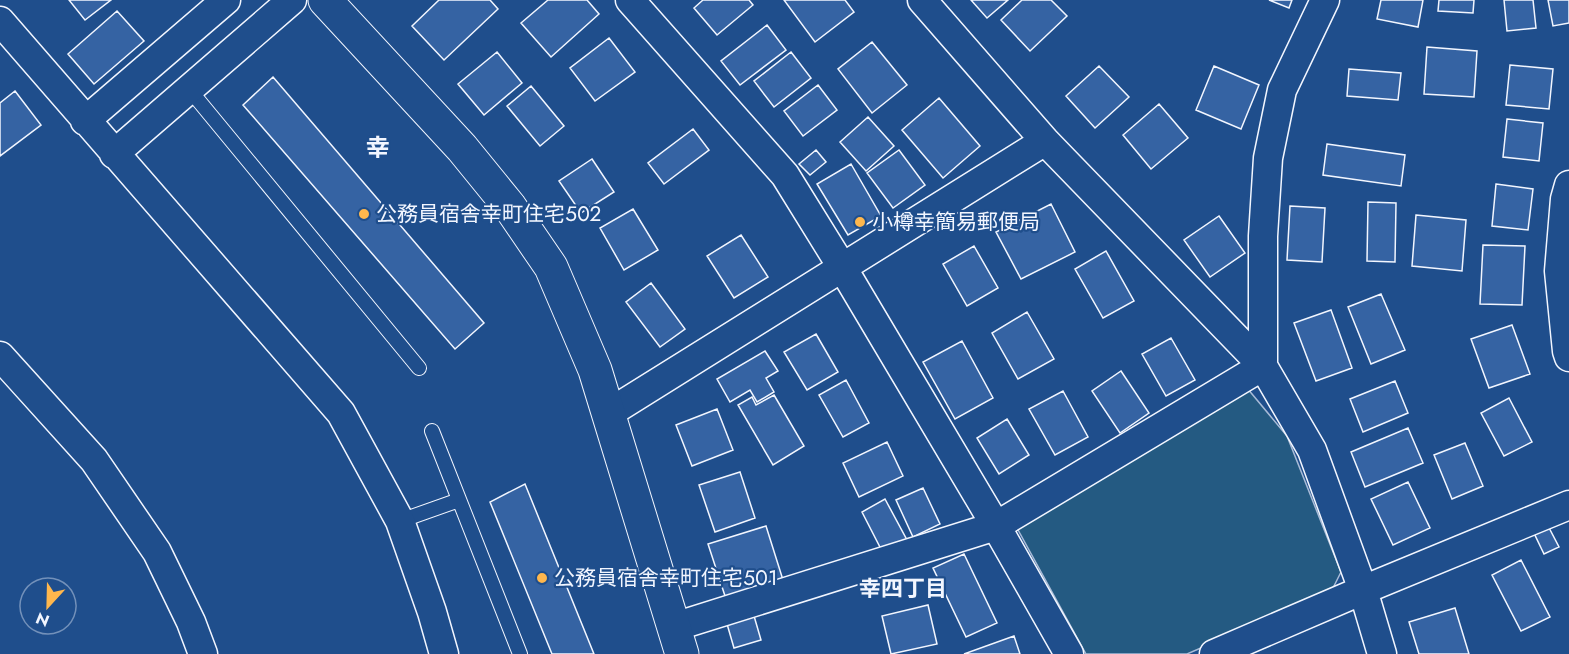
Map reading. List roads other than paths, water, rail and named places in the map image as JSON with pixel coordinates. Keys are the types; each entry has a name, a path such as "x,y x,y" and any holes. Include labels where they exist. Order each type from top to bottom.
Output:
{"street":[{"path":"85,121 226,0"},
{"path":"114,154 292,0"},
{"path":"325,0 462,148 516,216 551,267 595,370 678,641 996,526 1263,366"},
{"path":"630,0 785,175 996,526 1069,654"},
{"path":"922,0 1045,141 1263,366 1312,450 1363,590 1382,654"},
{"path":"1263,366 1263,236 1268,158 1282,90 1325,0"},
{"path":"0,21 341,413 400,521 444,654"},
{"path":"609,413 1045,141"},
{"path":"1569,184 1565,199 1559,271 1569,357"},
{"path":"0,356 94,460 157,552 191,622 203,654"},
{"path":"1214,654 1569,505"}],"lane":[{"path":"189,89 419,368"},
{"path":"432,431 520,654"},
{"path":"400,521 459,500"}],"place":[{"name":"公務員宿舎幸町住宅５０２","path":"364,214"},
{"name":"小樽幸簡易郵便局","path":"860,222"},
{"name":"公務員宿舎幸町住宅５０１","path":"542,578"}],"district":[{"name":"幸","path":"378,147"},
{"name":"幸四丁目","path":"903,588"}]}
